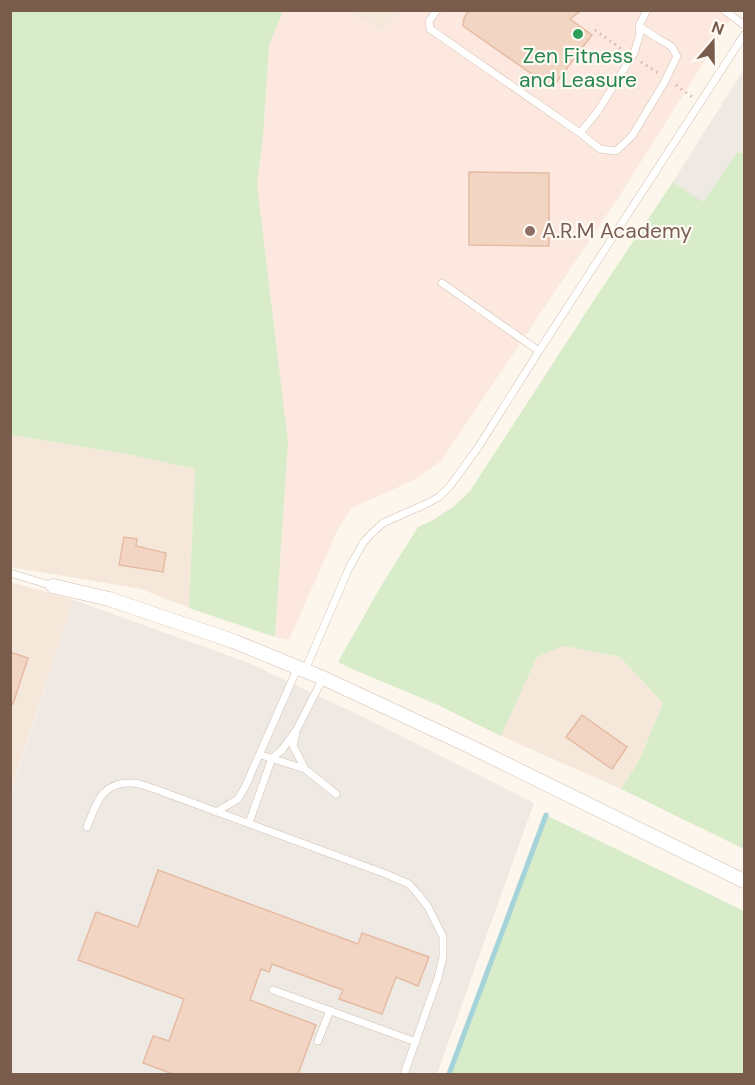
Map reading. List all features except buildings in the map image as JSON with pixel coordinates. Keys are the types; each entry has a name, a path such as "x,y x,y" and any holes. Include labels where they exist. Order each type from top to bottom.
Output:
{"street":[{"path":"53,586 110,599 233,641 302,669 465,744 744,881"}],"lane":[{"path":"437,10 429,21 430,29 600,149 616,151 632,136 677,56 671,46 639,26"},
{"path":"580,133 598,111 632,57 640,34 639,26 646,10"},
{"path":"724,10 744,25"},
{"path":"216,812 238,799 245,787 363,543 383,523 434,500 460,474 744,35"},
{"path":"442,283 539,351"},
{"path":"10,573 53,586"},
{"path":"249,823 272,758 282,750 297,729 322,678"},
{"path":"297,729 293,746 305,769"},
{"path":"261,754 305,769 336,794"},
{"path":"87,827 97,801 105,791 117,784 132,783 249,823 409,884 428,907 443,937 443,957 438,978 404,1074"},
{"path":"273,990 416,1042"},
{"path":"318,1041 330,1010"}],"path":[{"path":"595,30 701,103"}],"shaded area":[{"path":"283,11 348,11 381,31 402,11 736,11 620,195 441,461 416,479 352,508 338,529 289,640 275,637 288,442 257,184 263,138 269,46"},
{"path":"348,11 402,11 381,31"},
{"path":"744,69 744,152 737,153 703,203 673,182"},
{"path":"10,435 126,454 195,469 189,608 141,589 11,567"},
{"path":"10,582 74,600 11,790 10,790"},
{"path":"74,600 249,663 534,803 437,1074 11,1074 11,792"},
{"path":"564,646 620,657 663,703 640,759 621,789 501,736 537,657"}],"green space":[{"path":"10,11 283,11 269,46 263,138 257,184 288,442 275,637 189,608 195,469 126,454 11,435"},
{"path":"744,152 744,849 621,789 640,759 663,703 620,657 564,646 537,657 501,736 440,706 338,662 418,527 453,507 470,491 673,182 703,202 737,153"},
{"path":"546,815 744,911 744,1074 449,1074"}],"waterway":[{"path":"449,1074 546,815"}],"place":[{"name":"Zen Fitness and Leasure","path":"578,34"},
{"name":"A.R.M Academy","path":"530,231"}]}
